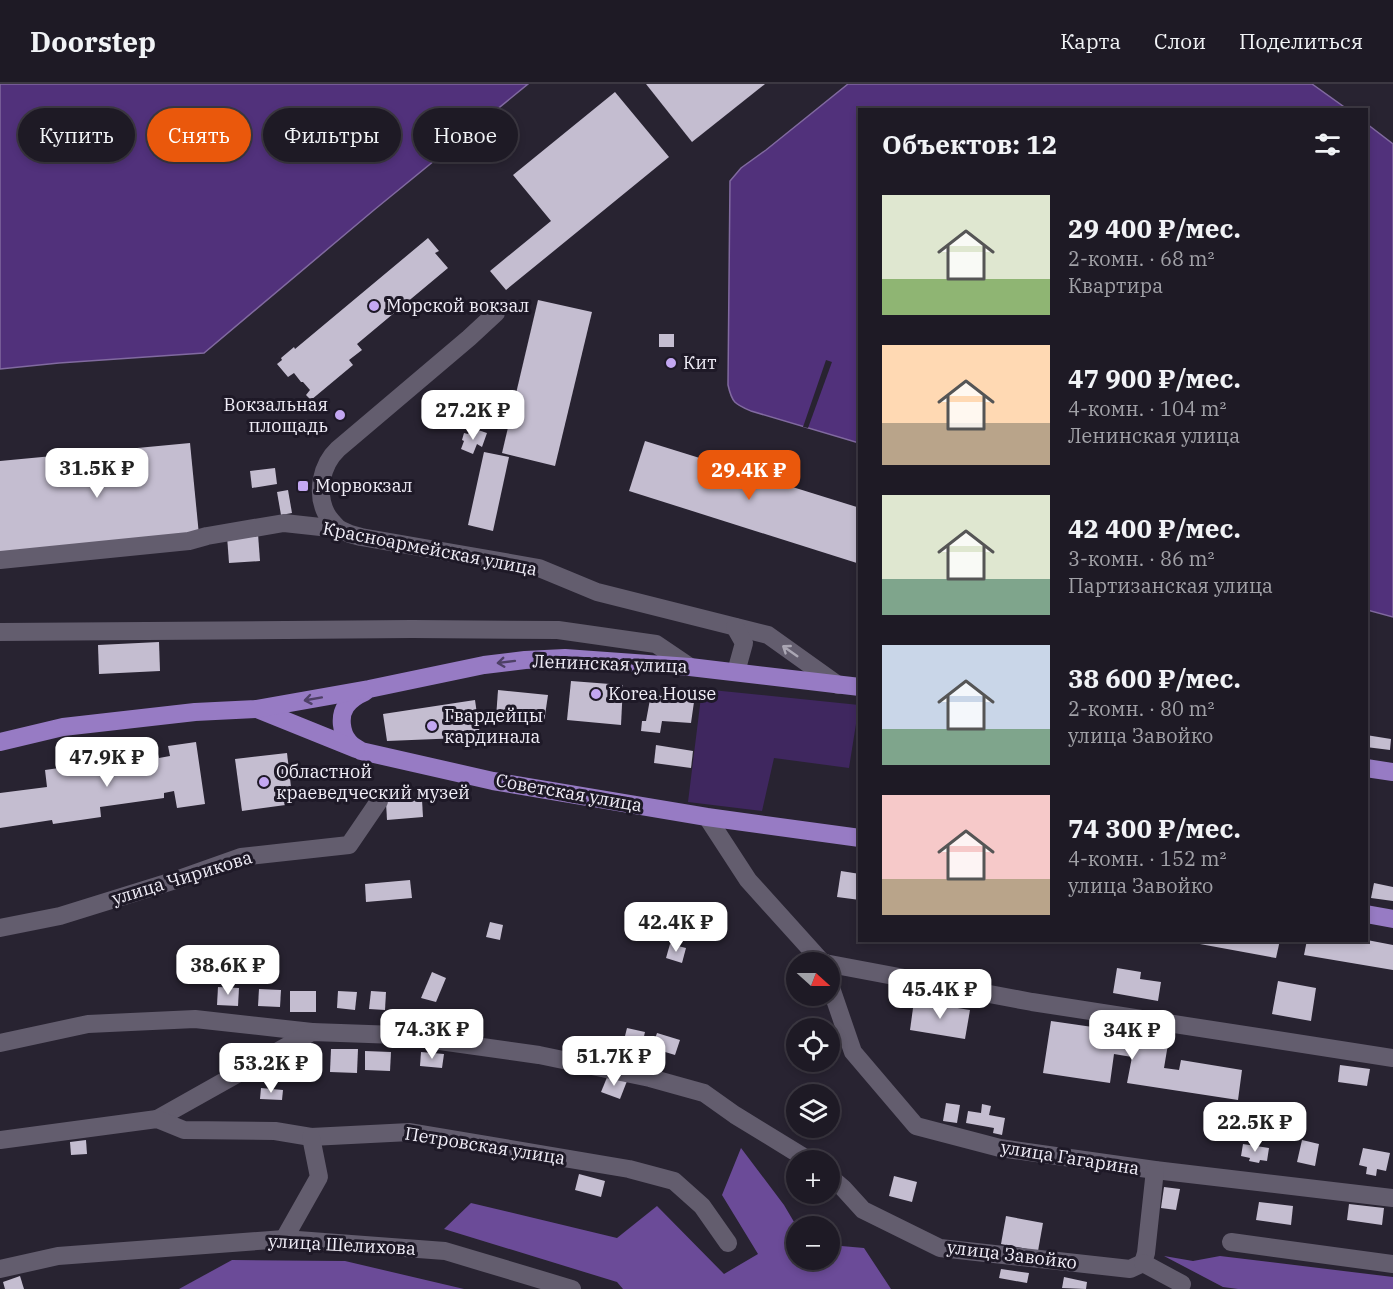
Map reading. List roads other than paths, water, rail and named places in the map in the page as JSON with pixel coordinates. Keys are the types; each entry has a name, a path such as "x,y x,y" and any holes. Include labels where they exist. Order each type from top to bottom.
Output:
{"main road":[{"name":"Ленинская улица","path":"0,742 63,728 195,712 256,709 484,665 525,660 565,658 690,667 858,687"},
{"path":"361,751 345,736 342,716 345,707 354,697 369,689"},
{"name":"Ленинская улица","path":"256,709 361,751"},
{"name":"Советская улица","path":"361,751 493,781 707,817 858,838"},
{"path":"1368,768 1393,772"},
{"path":"1368,914 1393,918"}],"street":[{"path":"339,529 328,516 322,495 323,475 330,458 496,313"},
{"name":"Красноармейская улица","path":"0,560 189,541 284,523 339,529 361,537 538,568 597,592 768,635 838,685"},
{"path":"735,627 744,643 736,672"},
{"path":"0,632 558,630 656,644 690,667"},
{"name":"улица Чирикова","path":"0,928 60,916 242,857 349,845 379,801"},
{"path":"707,817 748,880 815,952"},
{"path":"840,966 1032,1002 1393,1058"},
{"name":"улица Гагарина","path":"837,1006 853,1052 916,1126 1000,1148 1155,1170 1393,1198"},
{"path":"0,1043 88,1024 195,1019 312,1032 421,1038 539,1054 650,1078 704,1093 792,1150"},
{"path":"157,1119 312,1032"},
{"name":"Петровская улица","path":"0,1140 157,1119 184,1130 275,1131 311,1137 410,1132 629,1169 674,1181 702,1206 728,1243"},
{"path":"284,1239 319,1177 311,1137"},
{"path":"1155,1170 1143,1263 1182,1284"},
{"name":"улица Завойко","path":"840,1185 863,1210 940,1248 1130,1269 1143,1263"},
{"name":"улица Шелихова","path":"0,1269 58,1256 284,1239 445,1251 572,1289"},
{"path":"1231,1242 1393,1264"}],"place":[{"name":"Морской вокзал","path":"374,306"},
{"name":"Кит","path":"671,363"},
{"name":"Вокзальная площадь","path":"340,415"},
{"name":"Морвокзал","path":"303,486"},
{"name":"Korea House","path":"596,694"},
{"name":"Гвардейцы кардинала","path":"432,726"},
{"name":"Областной краеведческий музей","path":"264,782"}]}
